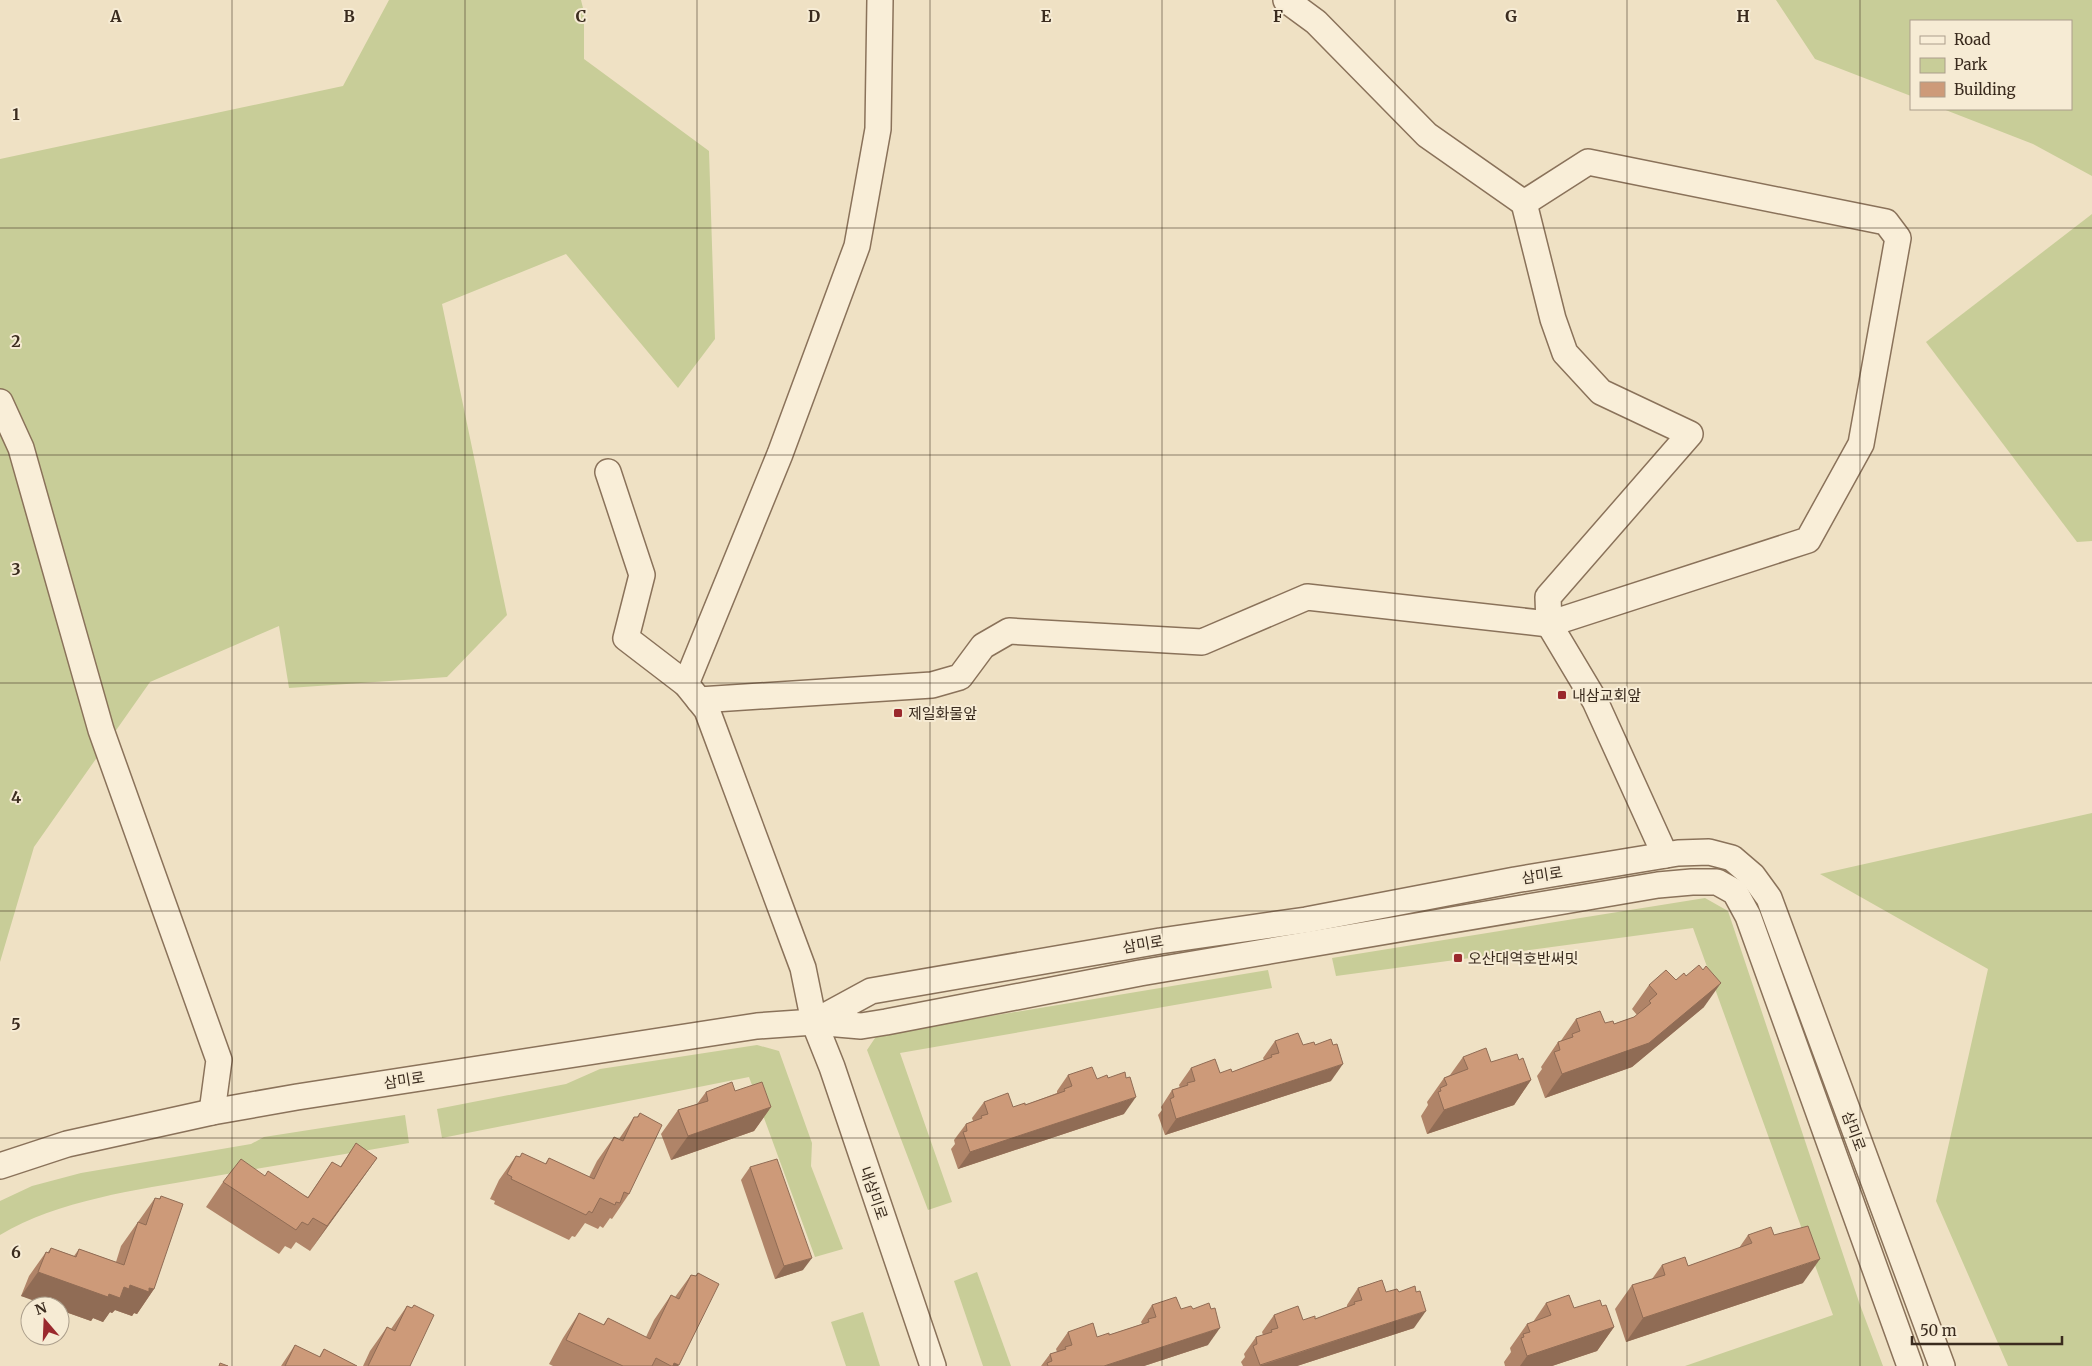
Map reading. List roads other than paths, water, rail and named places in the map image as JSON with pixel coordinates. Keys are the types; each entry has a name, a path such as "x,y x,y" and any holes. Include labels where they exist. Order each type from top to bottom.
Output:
{"street":[{"path":"693,692 857,246 878,129 880,0"},
{"path":"1286,0 1316,22 1427,135 1524,203 1553,319 1565,353 1601,392 1690,434 1548,597 1549,624 1595,701 1665,855"},
{"path":"608,472 642,575 626,638 693,692 932,684 960,676 983,646 1009,631 1202,642 1307,597 1549,624 1808,540 1861,444 1898,238 1886,222 1588,162 1524,203"},
{"path":"0,402 21,448 101,730 219,1060 212,1112"},
{"name":"내삼미로","path":"693,692 707,710 803,968 814,1022 832,1067 933,1366"},
{"name":"삼미로","path":"814,1022 871,991 1160,941 1306,920 1514,880 1665,855 1709,852 1732,858 1753,876 1769,898 1942,1366"},
{"name":"삼미로","path":"0,1166 68,1144 212,1112 297,1097 757,1026 814,1022 861,1026 1140,973 1494,912 1658,885 1717,882 1735,892 1748,916 1910,1366"}],"place":[{"name":"내삼교회앞","path":"1562,695"},
{"name":"제일화물앞","path":"898,713"},
{"name":"오산대역호반써밋","path":"1458,958"}]}
